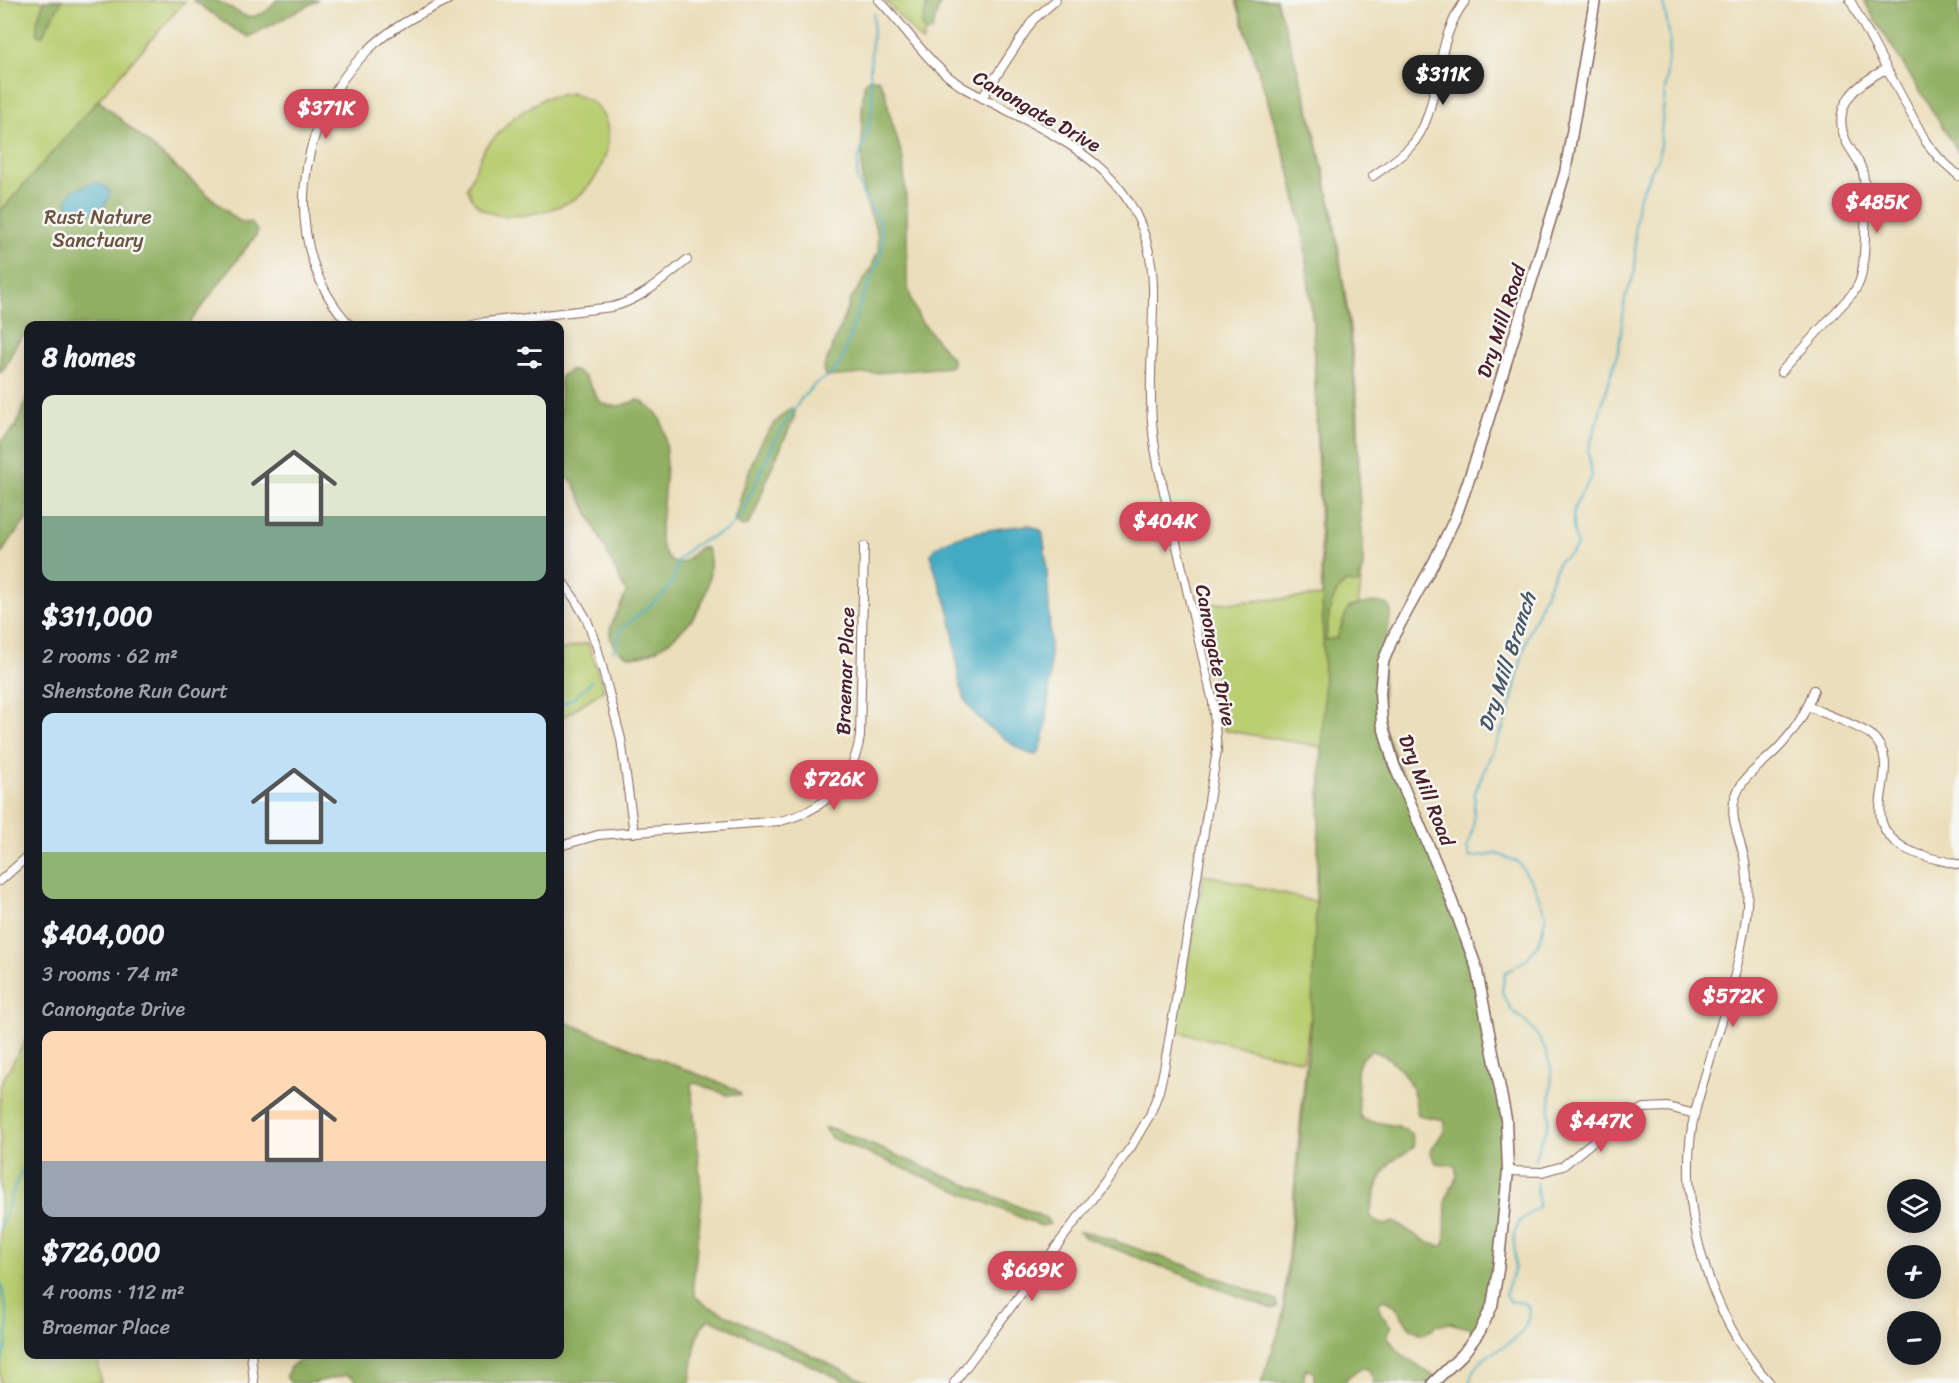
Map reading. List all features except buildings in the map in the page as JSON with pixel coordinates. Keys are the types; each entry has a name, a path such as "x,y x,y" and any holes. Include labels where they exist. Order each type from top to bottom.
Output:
{"street":[{"path":"346,321 329,298 308,241 304,202 305,180 313,138 330,99 352,66 401,24 448,0"},
{"name":"Canongate Drive","path":"879,0 936,67 957,84 1062,140 1092,160 1124,195 1140,226 1148,249 1152,274 1151,403 1156,456 1213,702 1215,723 1216,758 1194,896 1162,1080 1150,1115 1138,1137 954,1383"},
{"path":"982,98 1033,20 1056,0"},
{"path":"1373,176 1410,147 1419,135 1429,108 1446,35 1466,0"},
{"name":"Dry Mill Road","path":"1433,1383 1463,1354 1480,1331 1492,1306 1508,1171 1506,1119 1476,966 1448,891 1394,765 1382,723 1380,693 1383,662 1388,646 1409,604 1434,562 1456,516 1556,207 1565,173 1595,0"},
{"path":"1850,0 1926,142 1959,176"},
{"path":"1781,372 1854,292 1861,278 1865,188 1863,171 1857,157 1846,143 1840,115 1845,103 1854,92 1868,79 1886,69"},
{"path":"493,321 625,304 649,291 687,260"},
{"name":"Braemar Place","path":"564,845 598,835 787,819 805,814 818,807 838,789 854,764 860,737 864,546"},
{"path":"564,584 587,620 597,647 621,739 634,833"},
{"path":"1770,1383 1750,1360 1736,1338 1714,1295 1693,1209 1689,1164 1695,1114 1743,936 1748,888 1746,866 1733,815 1735,798 1743,779 1783,744 1808,706 1814,690"},
{"path":"1808,706 1870,734 1880,746 1886,762 1880,797 1880,814 1882,823 1893,840 1908,850 1959,865"},
{"path":"0,881 24,860"},
{"path":"1508,1171 1542,1172 1563,1166 1623,1117 1645,1108 1668,1107 1695,1114"},
{"path":"252,1359 254,1383"}],"green space":[{"name":"Rust Nature Sanctuary","path":"0,0 185,1 98,100 256,236 186,321 164,321 0,287"},
{"path":"45,0 62,0 42,36 38,35 37,22"},
{"path":"193,0 216,0 247,17 264,13 276,0 318,0 249,37"},
{"path":"885,0 936,0 922,42"},
{"path":"928,0 941,0 932,31 926,33 922,24"},
{"path":"1236,0 1276,0 1309,108 1333,212 1350,327 1358,413 1363,564 1351,669 1343,1121 1303,1383 1276,1383 1310,1019 1303,1061 1173,1031 1204,874 1316,902 1322,747 1224,730 1220,694 1197,605 1322,596 1313,325 1304,238 1290,172"},
{"path":"1236,0 1276,0 1295,59 1325,178 1345,299 1357,422 1363,565 1358,584 1346,582 1336,594 1330,608 1326,640 1337,638 1348,608 1373,603 1388,605 1391,611 1383,662 1382,723 1476,966 1506,1119 1498,1270 1480,1331 1450,1323 1436,1325 1432,1330 1423,1334 1409,1326 1390,1303 1383,1299 1378,1305 1391,1327 1387,1334 1392,1342 1409,1360 1438,1379 1432,1383 1372,1383 1373,1379 1369,1370 1362,1367 1348,1377 1344,1383 1314,1383 1314,1372 1305,1369 1303,1383 1261,1383 1284,1316 1312,1006 1324,703 1321,518 1313,325 1304,238 1290,172","holes":["1371,1051 1392,1061 1408,1081 1412,1088 1418,1115 1445,1120 1444,1131 1430,1152 1436,1163 1455,1165 1457,1176 1446,1199 1445,1243 1442,1246 1423,1240 1394,1222 1385,1225 1375,1221 1370,1215 1378,1184 1386,1169 1390,1163 1414,1146 1412,1134 1398,1126 1363,1120 1359,1114 1357,1071 1361,1059"]},
{"path":"1864,0 1959,0 1959,153 1872,15"},
{"path":"868,79 878,79 885,91 903,159 907,212 907,283 912,302 920,320 951,357 953,364 950,367 826,377 823,370 851,299 871,269 878,250 877,232 864,197 862,175 862,110 864,85"},
{"path":"571,93 592,102 601,112 606,124 607,150 597,175 589,186 580,195 558,207 528,214 499,215 486,211 476,204 467,188 485,148 513,118 544,98"},
{"name":"Rust Nature Sanctuary","path":"98,100 236,219 244,223 251,222 258,232 191,321 24,321 24,337 18,342 0,373 0,212"},
{"path":"570,370 579,373 586,378 600,401 606,404 618,406 639,400 658,415 665,435 666,448 660,537 663,549 669,559 676,564 685,561 699,548 706,548 709,555 711,567 708,585 695,615 673,638 646,654 627,655 619,651 612,642 611,625 626,592 573,482 564,478 564,374"},
{"path":"24,405 24,523 0,556 0,442 16,426"},
{"path":"791,408 795,412 794,418 770,471 755,513 748,525 742,527 734,521 760,444 779,419"},
{"path":"588,643 604,690 564,716 564,649"},
{"path":"564,1022 735,1089 741,1095 727,1095 696,1083 691,1084 702,1198 693,1285 695,1296 706,1305 869,1383 849,1383 710,1319 705,1323 697,1338 690,1383 355,1383 354,1378 346,1375 313,1383 291,1383 287,1378 287,1373 289,1368 306,1359 564,1359"},
{"path":"24,1043 24,1359 98,1359 101,1383 0,1383 0,1085"},
{"path":"824,1128 834,1129 1046,1218 1050,1224 1041,1226 831,1138"},
{"path":"1079,1232 1091,1233 1185,1265 1277,1301 1278,1307 1272,1309 1084,1237"}],"water":[{"path":"95,182 103,185 110,192 108,199 100,209 82,213 69,208 67,201 73,190"},
{"path":"1029,525 1042,531 1049,611 1047,713 1043,739 1037,755 1018,748 983,722 971,709 964,696 959,683 950,615 931,554 947,541 961,536"}],"waterway":[{"name":"Dry Mill Branch","path":"1535,1161 1549,1123 1552,1072 1544,1046 1533,1029 1511,1009 1502,992 1505,973 1527,959 1540,941 1546,916 1534,885 1518,862 1498,854 1470,858 1467,848 1473,828 1475,792 1507,718 1527,637 1559,561 1577,547 1573,525 1574,510 1580,495 1592,477 1588,451 1619,348 1625,299 1635,271 1635,227 1638,200 1659,155 1670,39 1663,0"},
{"path":"613,651 622,628 664,594 674,578 678,560 694,545 729,529 741,514 778,435 801,399 815,384 833,373 842,360 863,297 881,257 883,238 879,220 864,197 857,178 858,160 867,133 872,107 870,70 874,14"},
{"path":"564,703 574,698 592,681"},
{"path":"0,1229 15,1185 24,1167"},
{"name":"Dry Mill Branch","path":"1469,1383 1480,1362 1519,1336 1528,1320 1529,1308 1524,1303 1509,1301 1505,1295 1515,1267 1514,1233 1520,1221 1539,1206 1536,1183"},
{"path":"0,1280 8,1323 6,1345 0,1366"}]}
